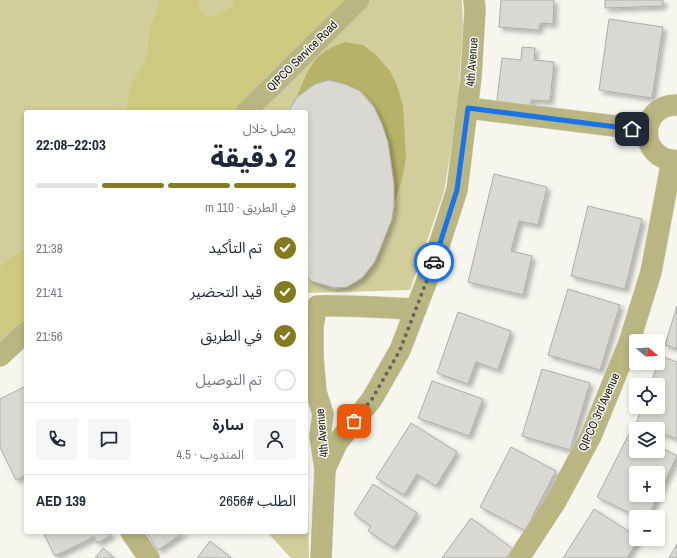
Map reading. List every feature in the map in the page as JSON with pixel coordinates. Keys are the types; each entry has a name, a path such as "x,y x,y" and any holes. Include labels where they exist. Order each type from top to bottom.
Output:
{"street":[{"name":"QIPCO Service Road","path":"248,110 359,0"},
{"name":"4th Avenue","path":"325,468 337,443 372,399 400,350 431,270 457,190 471,77 475,10 474,0"},
{"path":"674,161 659,156 652,149 648,140 647,130 650,120 657,111 667,106 677,105"},
{"path":"468,108 647,130"},
{"name":"QIPCO 3rd Avenue","path":"519,558 556,501 591,436 629,343 651,272 674,161"},
{"name":"4th Avenue","path":"321,558 325,468 320,436 323,414 316,392 313,357 313,326 317,306 342,305 416,309"},
{"path":"0,356 24,334"},
{"path":"132,534 149,558"}],"shaded area":[{"path":"0,0 345,0 236,110 24,110 24,324 0,348"},
{"path":"160,0 199,0 199,8 203,15 216,16 233,5 234,0 345,0 236,110 126,110 132,82 146,61 148,53 148,36"},
{"path":"367,0 462,0 463,26 457,112 444,192 410,290 308,293 308,110 257,110"},
{"path":"345,42 363,45 376,55 390,71 397,85 403,106 406,157 403,175 394,205 393,176 388,144 384,129 371,101 361,91 354,87 343,83 328,81 318,82 312,85 297,97 307,74 316,59 329,49"},
{"path":"24,249 24,324 0,348 0,269 1,266"},
{"path":"308,502 309,558 291,558 269,534 308,534"}],"building":[{"path":"501,0 554,0 553,24 540,23 539,30 499,27"},
{"path":"605,0 663,0 663,6 605,8"},
{"path":"609,19 663,27 652,98 599,90"},
{"path":"522,47 535,48 534,60 554,62 550,101 531,100 530,112 496,108 502,58 521,60"},
{"path":"329,80 345,84 360,91 374,107 388,142 394,184 392,219 374,263 362,278 347,287 334,288 311,281 308,277 308,110 289,110 297,97 315,84"},
{"path":"494,174 547,187 538,225 519,221 511,251 532,256 523,295 468,282"},
{"path":"588,206 642,219 625,289 571,276"},
{"path":"568,289 620,305 600,370 548,355"},
{"path":"677,306 677,349 665,345"},
{"path":"458,312 511,331 498,370 476,362 468,384 437,373"},
{"path":"665,358 677,362 677,439 665,435 665,422 637,422 640,414 665,414 665,378 653,378 656,370 665,370"},
{"path":"542,369 590,383 570,450 522,436"},
{"path":"432,381 483,399 469,436 418,418"},
{"path":"24,387 24,476 16,480 0,447 0,399"},
{"path":"411,423 457,452 436,486 417,474 404,495 376,478"},
{"path":"629,434 629,458 665,458 665,450 677,456 665,481 665,466 629,466 629,502 655,502 651,510 629,510 629,513 597,497"},
{"path":"511,447 556,471 531,519 534,521 528,532 480,507"},
{"path":"373,484 417,513 394,548 368,531 371,526 354,514"},
{"path":"594,509 629,532 629,546 635,546 627,558 563,558"},
{"path":"471,518 513,549 506,558 442,558"},
{"path":"44,534 110,534 111,536 97,543 94,537 55,556"},
{"path":"147,534 182,534 158,550"},
{"path":"210,541 231,558 197,558"},
{"path":"677,544 677,558 669,558"},
{"path":"103,548 114,558 95,558"}],"way so far":[{"path":"354,421 372,399 400,350 434,262"}],"route":[{"path":"434,262 457,190 468,108 632,129"}]}
